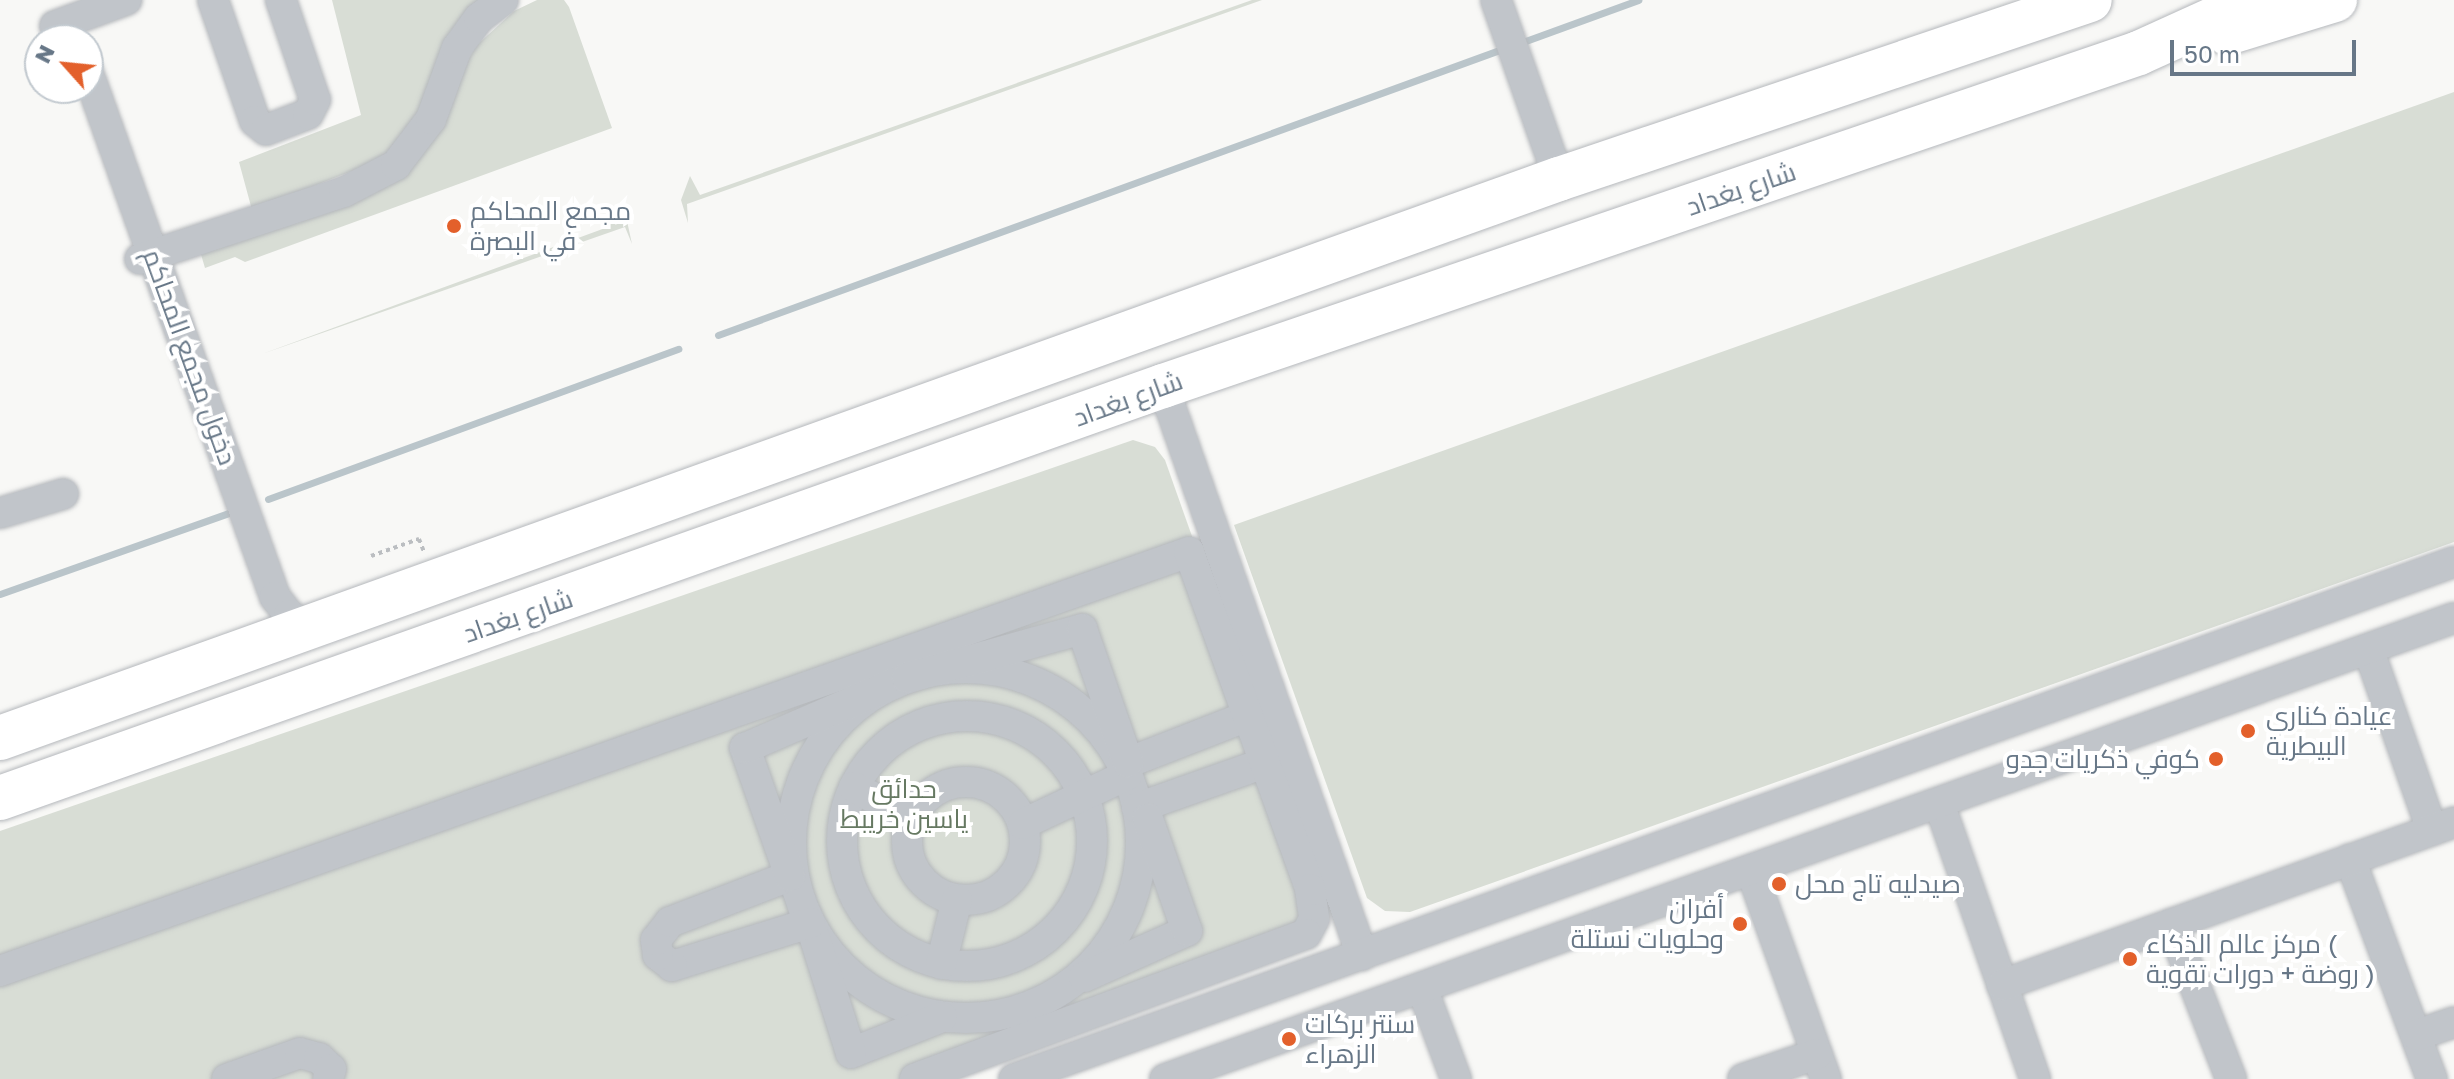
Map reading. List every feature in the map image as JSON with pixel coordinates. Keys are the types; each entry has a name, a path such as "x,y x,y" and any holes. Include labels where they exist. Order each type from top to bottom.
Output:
{"highway":[{"path":"0,738 1559,179 2090,0"},
{"name":"شارع بغداد","path":"0,798 1163,386 2139,53 2256,0"},
{"path":"2139,53 2335,0"}],"street":[{"path":"61,21 126,0"},
{"path":"213,0 255,121 266,130 308,114 315,100 281,0"},
{"path":"146,256 353,189 396,165 431,119 457,48 479,18 503,0"},
{"path":"1505,9 1519,71 1559,179"},
{"path":"85,104 110,157 146,256 261,602 264,625 258,646"},
{"path":"96,104 110,157"},
{"name":"دخول مجمع المحاكم","path":"146,256 275,597 289,615 309,628"},
{"path":"1163,386 1362,955"},
{"path":"0,513 63,494"},
{"path":"0,971 1189,552 1310,889 1314,919 1306,934 915,1079"},
{"path":"1014,1079 2454,562"},
{"path":"1165,1079 1243,1066 1422,988 2454,618"},
{"path":"1082,629 1126,767 1187,931 1071,982 1018,1010 942,1017 851,1053 812,926 745,748 907,678 1082,629"},
{"path":"2002,985 2443,826 2369,651"},
{"path":"850,882 812,926 672,966 658,955 656,940 670,922 790,876 792,827 810,763 851,711 907,678 976,668 1042,684 1097,726 1126,767"},
{"path":"907,678 919,726"},
{"path":"974,716 1021,728 1060,758 1084,798 1091,849 1079,896 1049,935 1007,960 984,966 941,964 891,942 850,882 842,835 854,787 883,748 919,726 974,716"},
{"path":"1023,824 1084,798 1126,767 1248,716"},
{"path":"1140,807 1265,763"},
{"path":"976,782 1003,794 1023,824 1023,858 1009,882 985,897 957,900 931,889 913,868 907,839 912,819 934,791 976,782"},
{"path":"854,787 912,819"},
{"path":"1939,803 2035,1079"},
{"path":"1071,982 1114,935 1128,907 1141,844 1140,807"},
{"path":"2350,859 2432,1079"},
{"path":"1619,864 1634,912"},
{"path":"790,867 850,882"},
{"path":"1743,1079 1821,1066 1751,870"},
{"path":"941,964 957,900"},
{"path":"2171,924 2231,1079"},
{"path":"812,926 851,975 879,995 942,1017"},
{"path":"1007,960 1018,1010"},
{"path":"1422,988 1456,1079"},
{"path":"2417,1035 2454,1022"},
{"path":"227,1079 300,1053 319,1058 331,1069 328,1079"}],"path":[{"path":"371,556 419,539"}],"green space":[{"path":"332,0 484,0 412,129 388,157 252,210 239,162 361,115"},
{"path":"537,0 564,0 569,7 612,128 245,262 235,257 205,268 200,251 376,191 448,97 476,46 514,11"},
{"path":"1252,0 1262,0 687,204 688,223 681,200 690,176 700,195"},
{"path":"2454,92 2454,542 1410,912 1385,911 1367,898 1234,525"},
{"path":"608,207 627,221 632,244 625,227 262,354 608,227"},
{"name":"حدائق ياسين خريبط","path":"1133,440 1155,447 1165,460 1325,912 940,1079 0,1079 0,831"}],"waterway":[{"path":"1520,43 1638,0"},
{"path":"718,335 1505,48"},
{"path":"268,499 678,349"},
{"path":"0,594 229,513"}],"place":[{"name":"مجمع المحاكم في البصرة","path":"454,226"},
{"name":"عيادة كناري البيطرية","path":"2248,731"},
{"name":"كوفي ذكريات جدو","path":"2216,759"},
{"name":"صيدليه تاج محل","path":"1779,884"},
{"name":"أفران وحلويات نستلة","path":"1740,924"},
{"name":"مركز عالم الذكاء ( روضة + دورات تقوية )","path":"2130,959"},
{"name":"سنتر بركات الزهراء","path":"1289,1039"}]}
